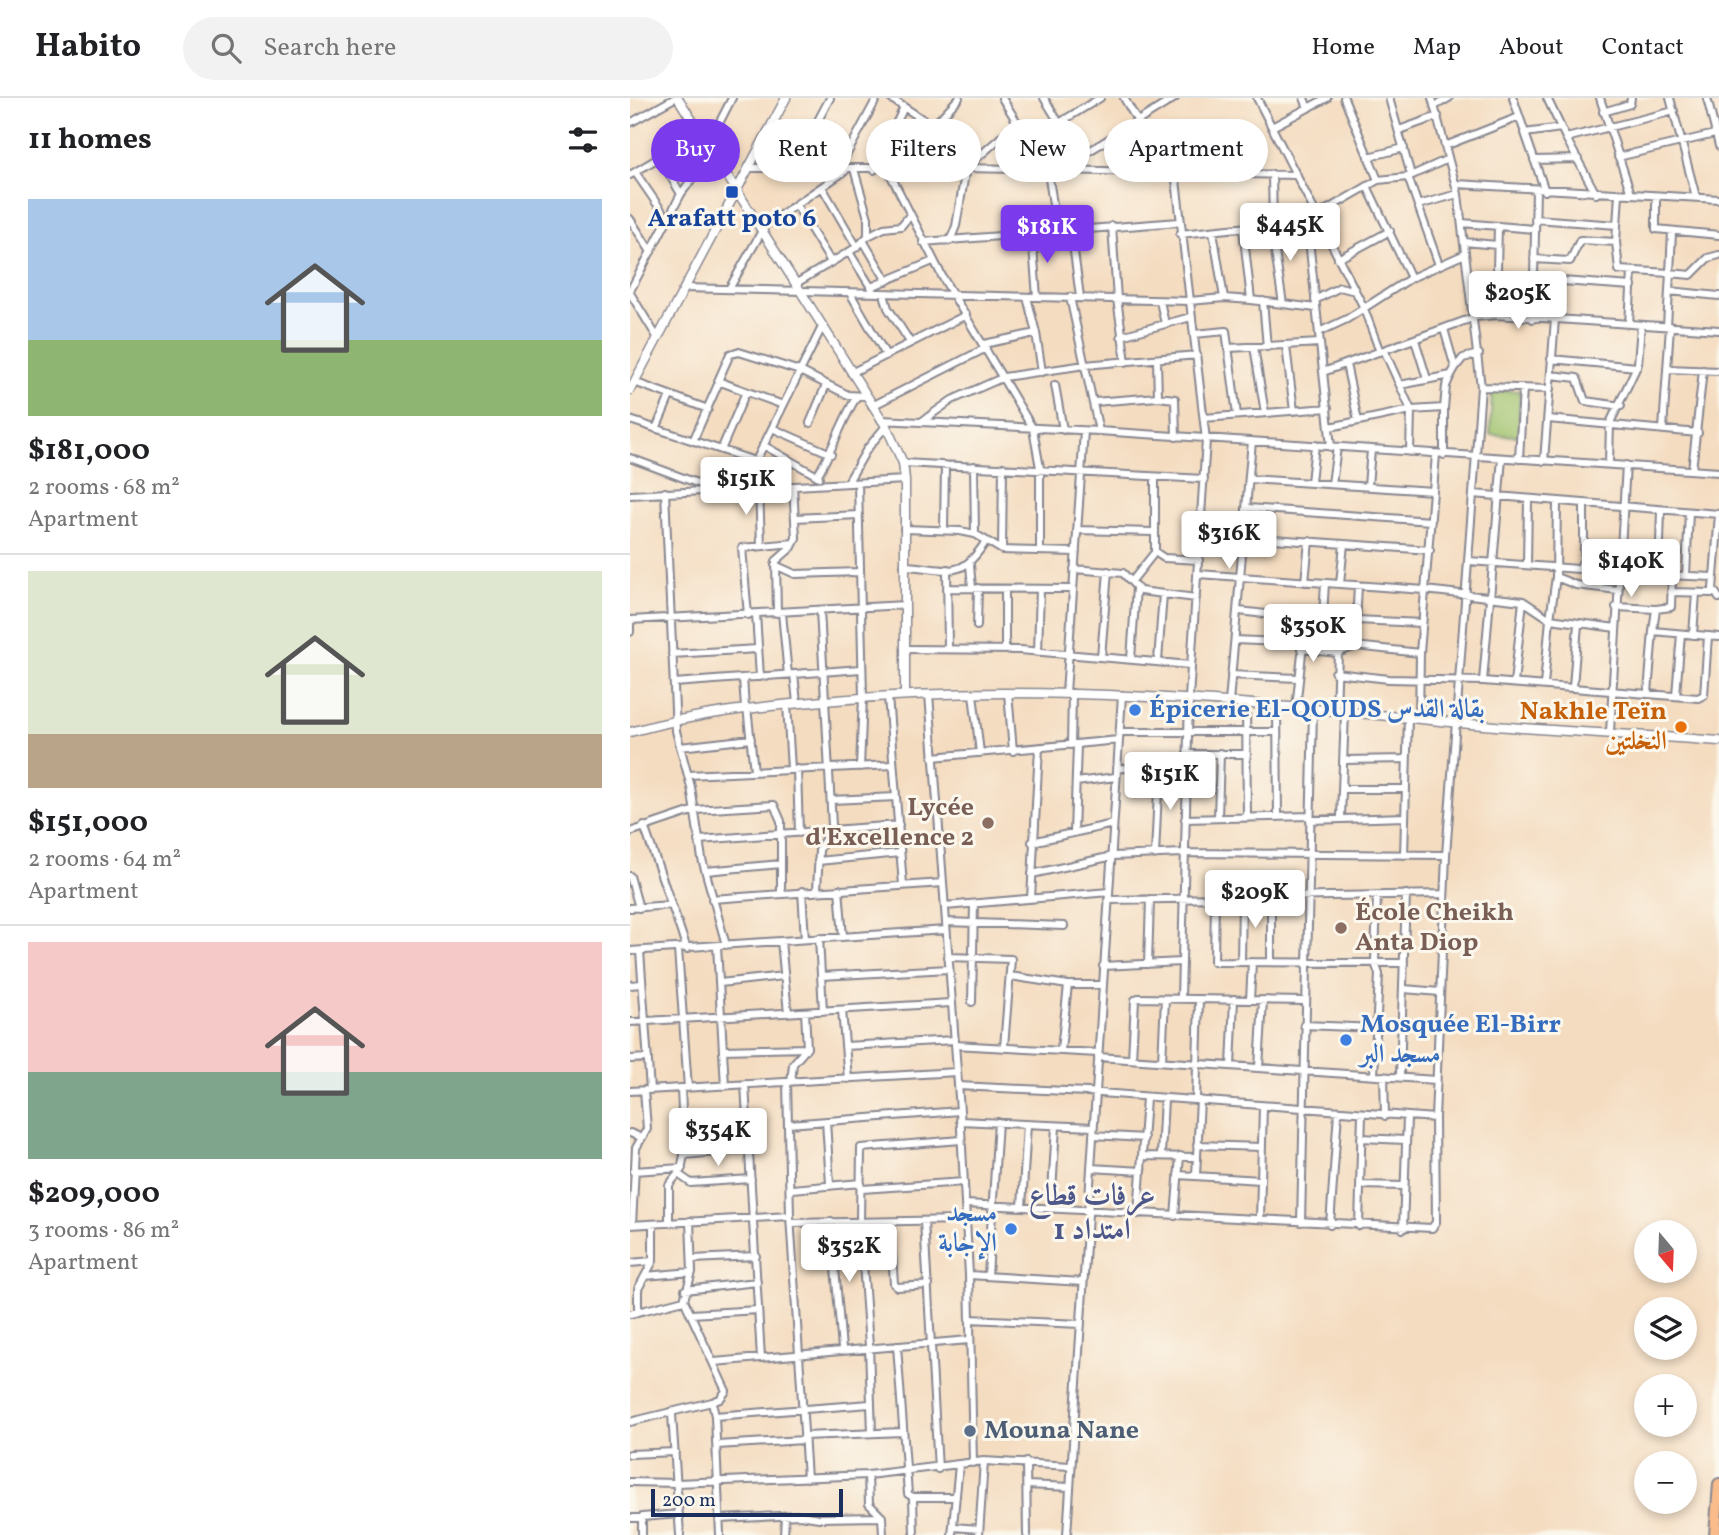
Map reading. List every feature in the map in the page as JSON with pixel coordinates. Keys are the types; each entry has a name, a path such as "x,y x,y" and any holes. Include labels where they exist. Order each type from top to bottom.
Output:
{"highway":[{"path":"1715,1535 1719,1484"}],"street":[{"path":"630,113 632,122 677,98 691,119"},
{"path":"776,119 786,98"},
{"path":"819,119 830,98"},
{"path":"852,154 877,98"},
{"path":"890,98 922,119"},
{"path":"940,119 959,98"},
{"path":"1002,98 1015,119"},
{"path":"1044,98 1057,119"},
{"path":"1066,119 1100,98"},
{"path":"1124,98 1134,119"},
{"path":"1141,119 1161,102 1175,98"},
{"path":"1257,98 1363,306 1400,386 1410,410 1410,452"},
{"path":"1304,98 1308,107"},
{"path":"1272,127 1327,98"},
{"path":"1344,98 1378,180"},
{"path":"1390,98 1418,205 1439,265"},
{"path":"965,1204 1427,1230 1436,1222 1436,1080 1446,855 1464,595 1478,457 1481,387 1475,317 1457,184 1434,102 1449,98"},
{"path":"1513,98 1545,191"},
{"path":"1547,98 1596,194"},
{"path":"1600,98 1631,194"},
{"path":"1603,111 1630,104 1631,98"},
{"path":"1670,98 1696,197"},
{"path":"1707,98 1719,146"},
{"path":"722,119 730,99"},
{"path":"898,119 904,107"},
{"path":"1566,138 1674,111"},
{"path":"1399,130 1437,116"},
{"path":"1445,146 1519,117"},
{"path":"1525,133 1561,128"},
{"path":"1618,157 1682,140 1718,134"},
{"path":"981,154 995,142"},
{"path":"1368,158 1404,148"},
{"path":"708,409 632,386 754,156"},
{"path":"1180,234 1307,221 1378,180 1410,176 1448,159"},
{"path":"1534,160 1578,159"},
{"path":"651,162 632,174 668,220"},
{"path":"747,168 754,168"},
{"path":"1268,174 1297,175"},
{"path":"1272,174 1272,226 1283,304"},
{"path":"674,182 681,194"},
{"path":"657,337 630,292 689,182"},
{"path":"731,182 851,373 861,396 884,423 903,463 905,694"},
{"path":"729,289 761,230 828,182"},
{"path":"852,182 868,218 866,239 887,281"},
{"path":"894,182 933,261 1033,429 1040,468 1040,551"},
{"path":"950,241 956,226 963,182"},
{"path":"1053,182 1056,230"},
{"path":"1176,182 1206,440 1190,665 1181,998"},
{"path":"1457,184 1719,200"},
{"path":"822,187 857,247"},
{"path":"1368,188 1411,278"},
{"path":"1533,318 1536,190"},
{"path":"1418,205 1458,194"},
{"path":"1619,194 1616,242 1617,267 1621,271 1691,275 1708,258 1719,256"},
{"path":"1656,196 1656,229 1719,235"},
{"path":"796,205 831,262"},
{"path":"795,284 884,228 898,228 910,215"},
{"path":"630,219 651,252"},
{"path":"1535,219 1617,225"},
{"path":"1307,221 1334,447 1332,484"},
{"path":"923,242 1179,222"},
{"path":"1462,223 1535,229"},
{"path":"1112,226 1116,299 1126,362"},
{"path":"1496,316 1498,226"},
{"path":"1071,229 1080,298"},
{"path":"1243,229 1251,300"},
{"path":"1213,231 1224,298"},
{"path":"1338,259 1390,231"},
{"path":"1663,429 1672,232"},
{"path":"1032,234 1037,297"},
{"path":"1534,259 1570,261 1580,240 1616,242"},
{"path":"1464,242 1497,246"},
{"path":"849,252 873,291"},
{"path":"1319,332 1347,319 1363,306 1411,278 1465,254"},
{"path":"873,291 887,281 933,261"},
{"path":"1629,324 1632,272"},
{"path":"1534,279 1632,286"},
{"path":"684,288 850,293 873,291 884,294 1160,301 1224,298 1283,304 1316,304 1340,287 1355,291"},
{"path":"1669,291 1719,296"},
{"path":"850,293 886,355"},
{"path":"884,294 888,308 910,342"},
{"path":"1027,297 1042,372"},
{"path":"1070,297 1099,431"},
{"path":"1160,301 1165,324"},
{"path":"1263,301 1267,347"},
{"path":"851,373 966,315"},
{"path":"1121,336 1191,317"},
{"path":"1323,372 1475,317 1555,319 1719,330"},
{"path":"1544,461 1555,319"},
{"path":"1609,464 1611,423 1637,367 1641,325"},
{"path":"742,489 822,327"},
{"path":"1444,329 1455,368"},
{"path":"1194,334 1225,330 1237,415"},
{"path":"872,406 985,346 1036,333"},
{"path":"1415,340 1427,379"},
{"path":"1228,348 1320,343"},
{"path":"1286,346 1294,411"},
{"path":"1254,347 1265,413"},
{"path":"693,441 719,382 717,379 734,352 800,371 826,385 861,396"},
{"path":"1419,719 1422,623 1433,491 1444,408 1455,368 1463,358 1479,354"},
{"path":"920,422 952,400 1004,377 1086,365 1197,355"},
{"path":"1551,359 1637,367"},
{"path":"1157,360 1158,397"},
{"path":"1346,364 1358,421"},
{"path":"1667,369 1719,371"},
{"path":"1692,470 1703,370"},
{"path":"1400,386 1451,375"},
{"path":"1550,375 1577,379 1585,401 1621,405"},
{"path":"719,382 783,405"},
{"path":"1055,384 1063,430"},
{"path":"810,423 826,385"},
{"path":"1481,387 1550,389"},
{"path":"1519,459 1523,388"},
{"path":"721,450 746,392"},
{"path":"656,429 670,396"},
{"path":"817,477 831,454 839,425 861,396"},
{"path":"1094,402 1158,397 1175,399 1176,437"},
{"path":"1204,418 1328,408"},
{"path":"1330,427 1410,410 1444,408"},
{"path":"1548,419 1698,433"},
{"path":"630,420 755,461"},
{"path":"884,423 920,422 1099,431 1719,472"},
{"path":"848,482 884,423"},
{"path":"772,428 831,454"},
{"path":"1074,833 1076,782 1067,655 1084,431"},
{"path":"1229,702 1252,441"},
{"path":"763,445 830,484"},
{"path":"1311,482 1315,446"},
{"path":"1368,486 1371,450"},
{"path":"630,458 714,490"},
{"path":"1483,681 1502,458"},
{"path":"903,463 1040,468 1204,479"},
{"path":"944,529 945,465"},
{"path":"1610,732 1626,465"},
{"path":"974,466 975,534"},
{"path":"1002,550 1003,467"},
{"path":"1132,581 1155,552 1155,477"},
{"path":"1249,479 1433,491"},
{"path":"630,495 905,480"},
{"path":"858,483 863,697 860,767"},
{"path":"793,486 794,542 778,557 775,565 791,675 799,833"},
{"path":"759,487 761,546"},
{"path":"664,492 676,719 712,899 726,945"},
{"path":"1473,494 1719,514 1713,577 1716,596 1671,592"},
{"path":"1527,565 1528,499"},
{"path":"1544,685 1556,578 1557,502"},
{"path":"1469,561 1572,569 1583,566 1584,504"},
{"path":"1248,508 1431,521"},
{"path":"1658,575 1661,510"},
{"path":"1686,575 1689,512"},
{"path":"795,518 859,515"},
{"path":"904,529 944,529 975,534 1002,550 1076,552"},
{"path":"1077,530 1153,532"},
{"path":"1245,537 1430,550"},
{"path":"904,566 960,570 970,565 986,541"},
{"path":"1305,582 1309,541"},
{"path":"761,677 741,550 794,542"},
{"path":"1340,584 1344,544"},
{"path":"1155,552 1164,558 1199,559"},
{"path":"775,565 795,574 860,572"},
{"path":"970,565 975,588 977,626"},
{"path":"947,569 948,649"},
{"path":"1074,569 1123,573 1132,581 1136,588 1132,659"},
{"path":"1101,657 1108,572"},
{"path":"1619,573 1713,577"},
{"path":"1198,574 1425,590 1523,601 1550,619 1616,628"},
{"path":"1616,607 1670,609 1672,575"},
{"path":"1556,578 1576,585 1618,590"},
{"path":"1239,611 1322,618 1325,583"},
{"path":"1355,646 1358,585"},
{"path":"947,588 1072,589"},
{"path":"1136,588 1196,598"},
{"path":"1005,650 1006,589"},
{"path":"1038,652 1040,589"},
{"path":"1693,635 1696,593"},
{"path":"1158,662 1163,594"},
{"path":"1514,683 1523,601"},
{"path":"630,632 630,618 670,619 905,605"},
{"path":"1648,692 1656,609"},
{"path":"817,890 819,850 832,831 820,610"},
{"path":"1296,708 1306,617"},
{"path":"1356,620 1422,623"},
{"path":"1573,687 1578,624"},
{"path":"1653,631 1719,636"},
{"path":"1676,695 1681,634"},
{"path":"1335,673 1419,680 1611,689 1698,698 1704,695 1708,636"},
{"path":"1235,640 1302,646 1338,653 1355,646 1420,653"},
{"path":"672,654 758,649"},
{"path":"906,649 1005,650 1190,665"},
{"path":"1338,653 1335,673 1345,760 1341,817"},
{"path":"674,683 861,669"},
{"path":"1231,675 1298,678"},
{"path":"743,678 754,771"},
{"path":"1008,693 1013,751"},
{"path":"630,732 676,719 746,707 905,694 1069,693 1189,698 1454,722 1719,741"},
{"path":"929,694 960,1111 969,1275 973,1463"},
{"path":"973,694 980,753"},
{"path":"1067,1535 1122,695"},
{"path":"888,696 902,885"},
{"path":"1246,704 1247,818"},
{"path":"1277,706 1278,817"},
{"path":"1301,1222 1302,1070 1313,709"},
{"path":"1404,855 1408,718"},
{"path":"933,757 1074,745 1119,736 1277,732"},
{"path":"680,747 751,739"},
{"path":"1031,899 1039,748"},
{"path":"1188,754 1247,754"},
{"path":"1218,818 1220,754"},
{"path":"1345,760 1405,759"},
{"path":"688,775 893,765"},
{"path":"1117,768 1187,769"},
{"path":"1155,855 1159,769"},
{"path":"1076,782 1116,777"},
{"path":"1343,789 1405,789"},
{"path":"831,800 896,797"},
{"path":"630,832 695,810 774,805 780,816 781,893"},
{"path":"1185,819 1405,817"},
{"path":"1032,842 1113,824"},
{"path":"699,840 899,825"},
{"path":"644,826 687,948"},
{"path":"818,861 900,853"},
{"path":"1031,874 1112,856 1183,853 1446,855"},
{"path":"706,871 781,864"},
{"path":"630,876 639,908"},
{"path":"712,899 943,883"},
{"path":"839,889 843,937"},
{"path":"802,891 805,939"},
{"path":"1400,1076 1406,894"},
{"path":"945,906 1109,896 1150,899 1444,894"},
{"path":"1374,1075 1379,974 1375,963 1377,895"},
{"path":"1270,962 1271,897"},
{"path":"1215,898 1213,961 1404,963"},
{"path":"1241,962 1242,898"},
{"path":"1148,964 1150,899"},
{"path":"972,1002 974,904"},
{"path":"630,908 671,905"},
{"path":"630,951 843,937 973,922 1064,926"},
{"path":"819,938 823,1011"},
{"path":"781,941 788,1013"},
{"path":"717,946 725,1086"},
{"path":"669,1223 669,1185 680,1171 684,1155 684,1020 678,949"},
{"path":"639,951 648,1058 647,1129 640,1137 632,1159 631,1225 754,1217 860,1222 965,1220"},
{"path":"948,957 1011,960 1004,1047"},
{"path":"1103,966 1181,962"},
{"path":"1250,1000 1252,962"},
{"path":"821,976 949,969"},
{"path":"720,983 784,976"},
{"path":"1010,976 1068,985 1103,985"},
{"path":"630,985 641,984"},
{"path":"1061,1050 1068,985"},
{"path":"1404,989 1440,992"},
{"path":"1132,1059 1135,1000 1140,998 1305,1001"},
{"path":"1162,1061 1165,999"},
{"path":"1196,1175 1199,999"},
{"path":"1231,1066 1234,999"},
{"path":"1259,1068 1262,1000"},
{"path":"630,1022 951,1003"},
{"path":"842,1010 848,1079"},
{"path":"805,1012 807,1048 793,1064 789,1082 788,1124 791,1220 807,1478"},
{"path":"1304,1026 1377,1028"},
{"path":"845,1046 955,1043 1061,1050 1196,1064 1436,1080"},
{"path":"723,1050 807,1048"},
{"path":"630,1059 648,1058"},
{"path":"630,1091 957,1072"},
{"path":"1384,1076 1385,1116"},
{"path":"745,1084 761,1358"},
{"path":"958,1086 1096,1093 1435,1118"},
{"path":"1138,1214 1146,1098"},
{"path":"1161,1155 1164,1099"},
{"path":"1260,1219 1263,1106"},
{"path":"788,1124 960,1111"},
{"path":"1329,1225 1338,1112"},
{"path":"1359,1226 1362,1113"},
{"path":"1403,1229 1407,1117"},
{"path":"826,1121 830,1184"},
{"path":"960,1121 1056,1126 1144,1138"},
{"path":"683,1126 746,1122"},
{"path":"988,1276 998,1122"},
{"path":"1022,1207 1027,1124"},
{"path":"1051,1209 1056,1126"},
{"path":"630,1132 640,1137"},
{"path":"1361,1138 1405,1140"},
{"path":"872,1433 860,1222 861,1148 961,1140"},
{"path":"1197,1145 1262,1147"},
{"path":"684,1155 748,1149"},
{"path":"1143,1156 1196,1157"},
{"path":"1175,1216 1180,1156"},
{"path":"1091,1168 1142,1171"},
{"path":"633,1171 680,1171 691,1183 751,1179"},
{"path":"1178,1175 1261,1180"},
{"path":"792,1189 830,1184 862,1186 964,1182"},
{"path":"1360,1185 1404,1186"},
{"path":"630,1422 672,1414 712,1402 720,1399 726,1391 684,1300 693,1259 690,1221"},
{"path":"831,1221 842,1349"},
{"path":"924,1221 933,1343 938,1469"},
{"path":"890,1222 894,1284 897,1287 929,1284"},
{"path":"653,1224 653,1261 638,1289 634,1313 684,1300"},
{"path":"693,1259 756,1256"},
{"path":"630,1263 653,1261"},
{"path":"645,1276 692,1272"},
{"path":"969,1275 1083,1282"},
{"path":"685,1290 757,1282"},
{"path":"630,1289 638,1289"},
{"path":"691,1314 758,1310"},
{"path":"969,1319 1081,1324"},
{"path":"714,1362 869,1346 969,1340"},
{"path":"897,1346 908,1494 913,1497 956,1497"},
{"path":"712,1402 717,1445 720,1535"},
{"path":"715,1416 870,1405"},
{"path":"672,1414 680,1535"},
{"path":"717,1445 903,1432"},
{"path":"630,1454 675,1452"},
{"path":"630,1482 677,1483 868,1475 938,1469 984,1461 1071,1466"},
{"path":"959,1465 952,1531 979,1532 984,1461"},
{"path":"1026,1462 1027,1535"},
{"path":"868,1475 869,1504 882,1517 883,1535"},
{"path":"1027,1485 1070,1487"},
{"path":"913,1497 914,1535"},
{"path":"630,1518 679,1514"},
{"path":"720,1519 785,1516 882,1517"},
{"path":"784,1535 785,1516"},
{"path":"641,1518 642,1535"}],"green space":[{"path":"1492,390 1520,391 1519,436 1490,435"}],"place":[{"name":"Arafatt poto 6","path":"732,192"},
{"name":"Épicerie El-QOUDS بقالة القدس","path":"1135,710"},
{"name":"Nakhle Teïn النخلتين","path":"1681,727"},
{"name":"Lycée d'Excellence 2","path":"988,823"},
{"name":"École Cheikh Anta Diop","path":"1341,928"},
{"name":"Mosquée El-Birr مسجد البر","path":"1346,1040"},
{"name":"مسجد الإجابة","path":"1011,1229"},
{"name":"Mouna Nane","path":"970,1431"}],"district":[{"name":"عرفات قطاع 1 امتداد","path":"1092,1214"}]}
